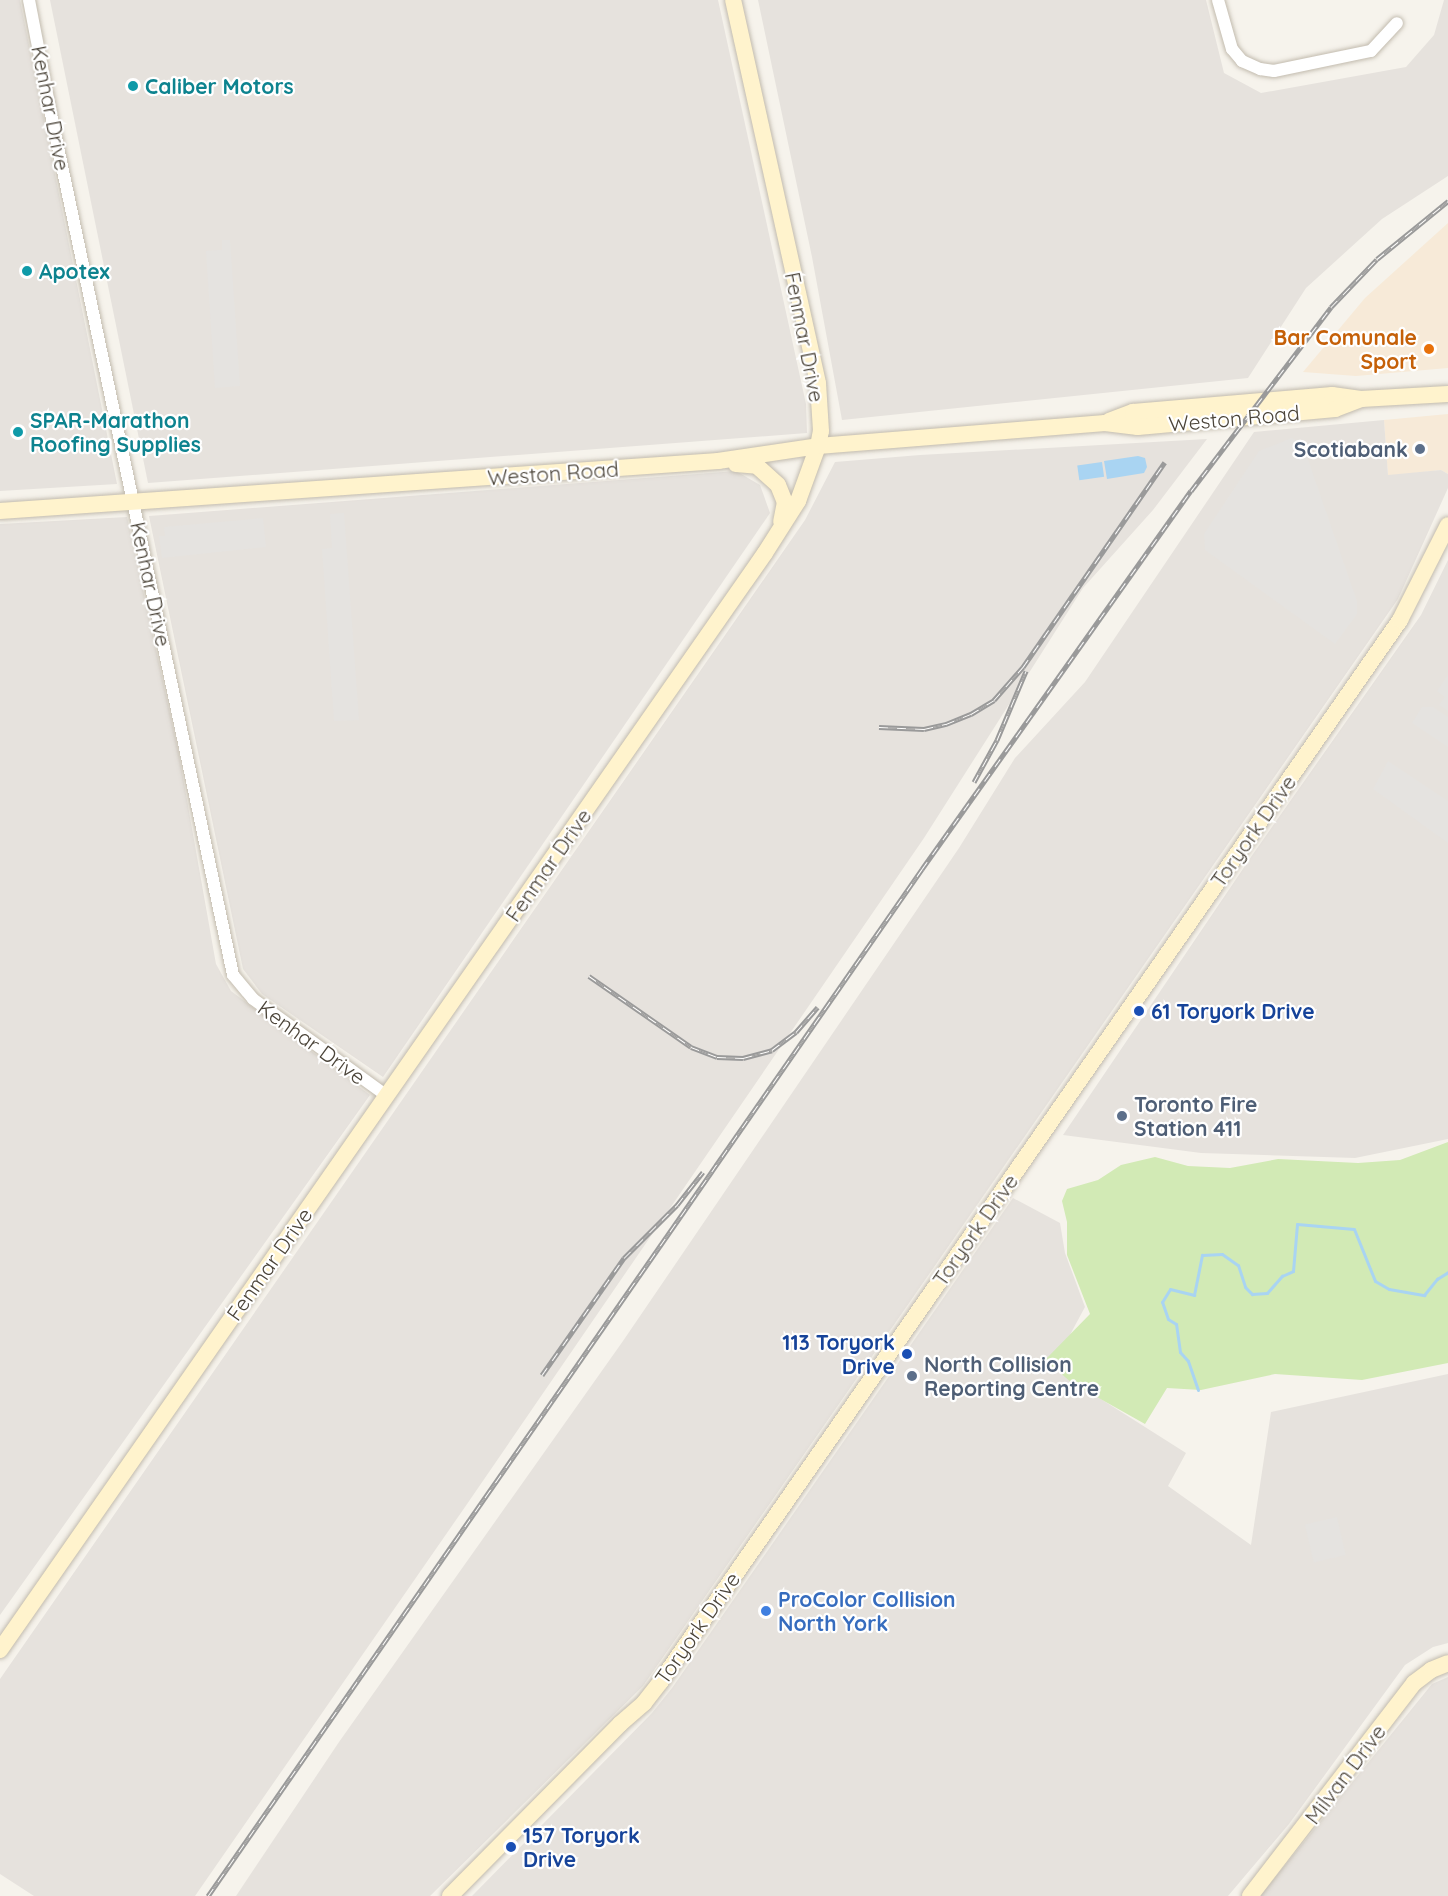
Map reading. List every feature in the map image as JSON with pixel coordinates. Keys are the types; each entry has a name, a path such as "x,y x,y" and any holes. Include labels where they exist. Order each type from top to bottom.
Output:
{"street":[{"name":"Kenhar Drive","path":"29,0 51,114 233,975 253,999 387,1096"},
{"name":"Fenmar Drive","path":"0,1650 765,554 798,501 818,446 821,431 818,383 733,0"},
{"path":"1218,0 1232,49 1242,61 1260,69 1274,71 1371,51 1396,24"},
{"name":"Weston Road","path":"0,511 718,461 818,446 1105,423 1133,412 1332,395 1361,399 1448,394"},
{"path":"718,461 757,466 772,477 785,502 778,531"},
{"name":"Toryork Drive","path":"450,1896 620,1724 644,1703 661,1681 1400,620 1448,525"},
{"name":"Milvan Drive","path":"1250,1896 1414,1683 1431,1670 1448,1663"}],"shaded area":[{"path":"0,0 20,0 117,484 0,491"},
{"path":"50,0 718,0 806,404 807,433 148,483"},
{"path":"758,0 1206,0 1224,73 1261,93 1406,67 1434,35 1444,0 1448,0 1448,176 1382,219 1306,288 1248,378 842,420 812,257"},
{"path":"1448,223 1448,368 1356,376 1303,372 1365,298"},
{"path":"222,240 230,240 240,386 215,388 206,251 222,250"},
{"path":"1448,414 1448,474 1441,470 1388,476 1384,420"},
{"path":"1384,420 1388,475 1441,470 1448,474 1448,488 1398,599 643,1686 430,1896 236,1896 339,1742 623,1341 959,848 1015,758 1085,682 1254,432"},
{"path":"1292,438 1303,445 1357,601 1357,614 1335,644 1205,550 1204,534 1259,451"},
{"path":"1207,439 1153,510 1083,588 924,838 195,1896 34,1896 0,1874 0,1679 805,520 835,462"},
{"path":"736,471 760,485 770,513 383,1077 262,994 243,969 149,516"},
{"path":"344,513 359,720 334,721 322,549 332,548 330,514"},
{"path":"127,517 179,755 216,964 231,991 370,1095 0,1615 0,524"},
{"path":"263,518 266,547 162,558 159,536 165,536 164,527"},
{"path":"1448,560 1448,1139 1355,1158 1201,1153 1063,1135 1253,854 1421,615"},
{"path":"1448,675 1448,711 1439,705 1445,697 1437,691"},
{"path":"1422,707 1433,707 1448,717 1448,747 1412,723"},
{"path":"1388,761 1448,801 1448,843 1373,789"},
{"path":"1013,1198 1060,1223 1065,1253 1085,1307 1052,1368 1186,1453 1168,1486 1251,1545 1271,1412 1448,1374 1448,1643 1433,1647 1405,1665 1289,1824 1228,1896 472,1896 652,1713 672,1688"},
{"path":"1337,1517 1346,1555 1314,1562 1305,1524"},
{"path":"1448,1677 1448,1896 1260,1896 1432,1684"}],"green space":[{"path":"1448,1142 1448,1363 1362,1380 1275,1374 1201,1390 1167,1388 1145,1424 1072,1383 1045,1360 1090,1314 1067,1255 1067,1222 1062,1201 1067,1189 1098,1180 1121,1165 1155,1157 1188,1166 1230,1168 1278,1159 1358,1163 1400,1160"}],"water":[{"path":"1138,456 1145,458 1147,467 1144,473 1107,479 1104,461"},
{"path":"1102,462 1104,477 1079,480 1077,465"}],"waterway":[{"path":"1198,1390 1188,1361 1180,1352 1176,1324 1168,1319 1162,1302 1170,1289 1194,1295 1202,1255 1222,1254 1238,1265 1245,1287 1252,1294 1267,1293 1282,1276 1293,1271 1297,1224 1354,1229 1375,1281 1389,1289 1424,1295 1437,1279 1448,1272"}],"railway":[{"path":"208,1896 922,869 1191,491 1331,307 1377,259 1448,201"},
{"path":"879,727 924,729 946,724 971,714 994,700 1023,667 1165,462"},
{"path":"974,782 997,740 1026,671"},
{"path":"589,976 691,1047 717,1057 743,1058 772,1050 796,1032 818,1007"},
{"path":"542,1375 624,1258 677,1205 703,1172"}],"place":[{"name":"Caliber Motors","path":"133,86"},
{"name":"Apotex","path":"27,271"},
{"name":"Bar Comunale Sport","path":"1429,349"},
{"name":"SPAR-Marathon Roofing Supplies","path":"18,432"},
{"name":"Scotiabank","path":"1420,449"},
{"name":"61 Toryork Drive","path":"1139,1011"},
{"name":"Toronto Fire Station 411","path":"1122,1116"},
{"name":"113 Toryork Drive","path":"907,1354"},
{"name":"North Collision Reporting Centre","path":"912,1376"},
{"name":"ProColor Collision North York","path":"766,1611"},
{"name":"157 Toryork Drive","path":"511,1847"}]}
